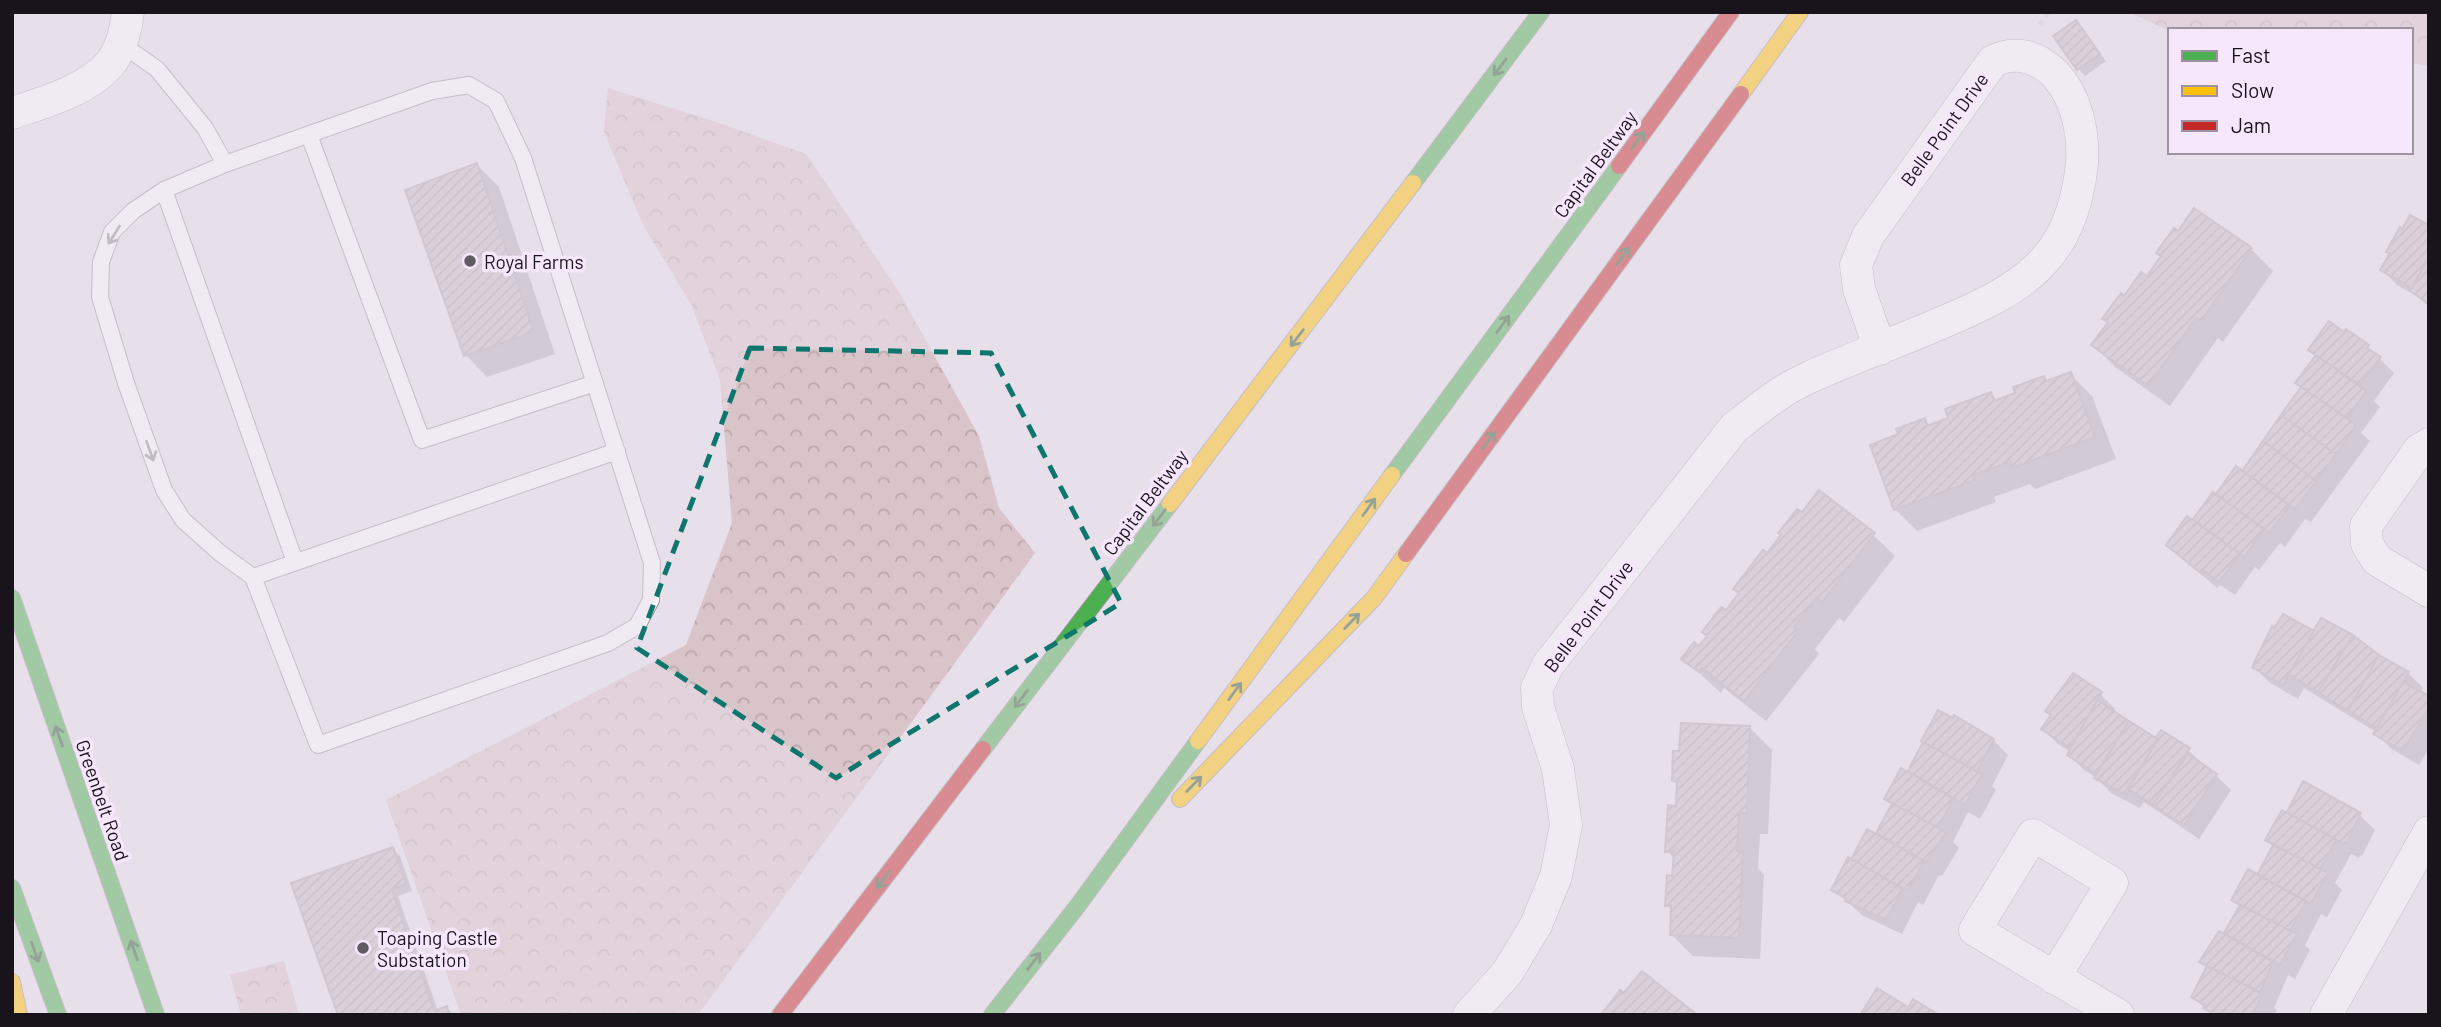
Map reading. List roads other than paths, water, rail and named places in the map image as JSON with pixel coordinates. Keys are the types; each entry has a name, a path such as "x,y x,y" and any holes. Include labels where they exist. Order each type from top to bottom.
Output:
{"main road":[{"name":"Capital Beltway","path":"780,1015 1339,284 1541,12"},
{"name":"Capital Beltway","path":"992,1015 1079,904 1731,12"},
{"path":"1079,904 1374,598 1800,12"},
{"path":"1339,284 1504,35"},
{"name":"Greenbelt Road","path":"12,598 156,1015"},
{"path":"12,888 58,1015"},
{"path":"12,982 19,1015"}],"street":[{"path":"12,113 60,97 92,79 111,63 125,31 128,12"},
{"name":"Belle Point Drive","path":"1469,1015 1507,973 1536,925 1556,876 1566,825 1558,769 1538,707 1537,688 1548,665 1734,428 1768,400 1806,379 1880,349 1983,305 2012,290 2037,269 2056,245 2071,216 2080,183 2083,148 2079,121 2070,96 2059,78 2045,63 2020,55 2005,55 1993,61 1868,236 1857,265 1859,289 1880,349"},
{"path":"2429,444 2419,450 2366,526 2367,544 2377,560 2429,591"},
{"path":"2326,1015 2429,832"},
{"path":"2054,978 2112,883 2034,835 1975,930 2054,978 2118,1015"}],"lane":[{"path":"120,43 157,69 205,128 225,164"},
{"path":"469,85 496,101 523,158 652,563 651,600 637,626 608,643 318,745 253,577 219,553 183,520 164,490 126,383 100,297 101,262 112,232 134,211 164,190 225,164 432,91 469,85"},
{"path":"309,135 422,440 595,383"},
{"path":"164,190 295,562"},
{"path":"253,577 617,451"}],"place":[{"name":"Royal Farms","path":"470,261"},
{"name":"Toaping Castle Substation","path":"363,948"}]}
